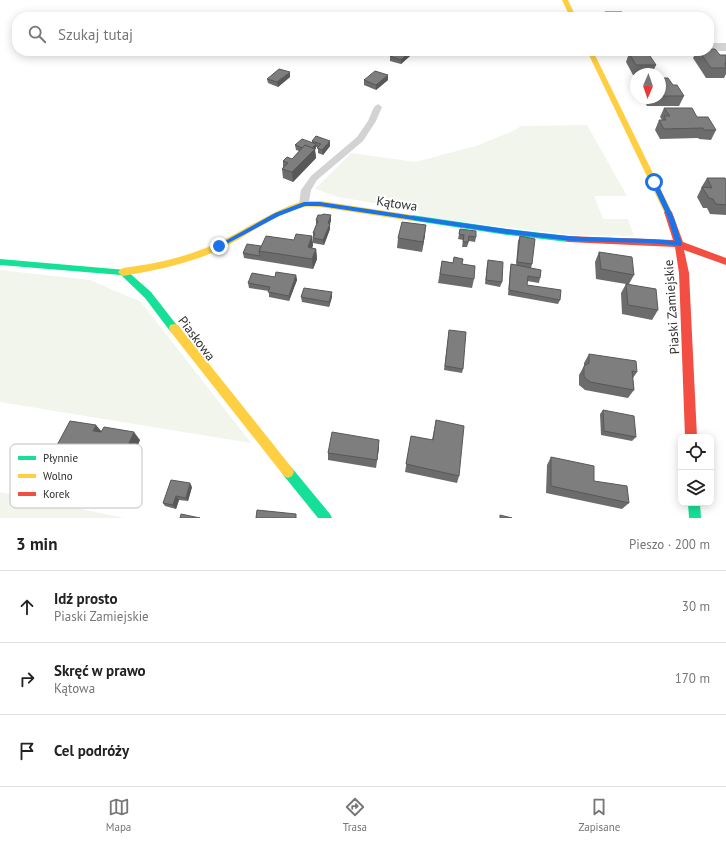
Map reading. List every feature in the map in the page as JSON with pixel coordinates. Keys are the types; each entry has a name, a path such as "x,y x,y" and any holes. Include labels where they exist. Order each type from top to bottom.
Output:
{"street":[{"path":"565,0 571,12"},
{"path":"714,47 726,47"},
{"name":"Piaski Zamiejskie","path":"592,56 671,218 679,244 684,273 691,434"},
{"name":"Kątowa","path":"123,272 155,267 188,258 219,246 277,214 304,204 320,204 507,232 572,239 650,240 679,244 726,262"},
{"path":"0,262 123,272"},
{"name":"Piaskowa","path":"123,272 148,295 209,374 326,518"},
{"path":"694,506 695,518"}],"lane":[{"path":"304,204 306,190 314,178 360,139 372,122 378,107"}],"shaded area":[{"path":"587,125 627,196 594,196 603,219 628,219 634,236 571,235 420,217 417,210 338,197 315,189 351,153 415,162 476,146 513,131 521,126"},
{"path":"0,270 90,280 141,302 251,443 0,402"},
{"path":"0,492 10,494 10,508 76,508 124,518 0,518"}],"building":[{"path":"714,49 720,55 726,55 726,68 711,68 703,56 714,56"},
{"path":"390,56 405,56 401,60"},
{"path":"631,56 650,56 656,65 636,65"},
{"path":"279,69 290,72 277,82 267,79"},
{"path":"375,71 388,75 376,85 364,80"},
{"path":"666,78 668,78 673,85 677,85 684,96 666,96"},
{"path":"664,108 692,108 697,117 708,117 716,130 704,130 703,128 664,129 659,120 666,120 664,116 670,116"},
{"path":"316,136 330,141 322,150 317,148 321,144 312,141"},
{"path":"302,139 316,144 312,148 305,145 303,148 295,145"},
{"path":"305,145 315,149 292,172 282,169 288,163 283,161 287,157 292,159"},
{"path":"707,178 725,178 726,205 716,204 713,199 709,198 702,187 712,188"},
{"path":"318,215 331,215 328,223 330,224 323,240 313,238 315,233 313,233 318,221 316,220"},
{"path":"402,222 426,225 423,242 398,238"},
{"path":"460,229 476,231 476,237 469,236 468,242 463,242 464,235 459,234"},
{"path":"296,234 312,236 308,247 316,249 312,259 259,251 266,236 294,240"},
{"path":"520,236 535,239 532,264 517,262"},
{"path":"247,244 261,246 259,251 260,256 243,253"},
{"path":"599,252 632,257 634,275 601,269"},
{"path":"454,257 463,259 462,264 475,266 474,279 440,274 442,261 453,263"},
{"path":"488,260 503,262 502,282 486,280"},
{"path":"511,264 541,270 540,278 528,276 527,285 561,290 560,300 509,290"},
{"path":"276,272 296,275 289,296 268,292 270,287 248,283 252,273 275,277"},
{"path":"626,284 656,289 658,310 628,305"},
{"path":"304,288 332,292 329,302 301,297"},
{"path":"449,330 466,332 463,369 445,366"},
{"path":"589,354 636,361 637,372 632,371 634,390 590,382 584,377 584,366 589,363"},
{"path":"603,410 634,416 636,437 604,431"},
{"path":"436,420 464,426 459,476 406,464 411,436 433,440"},
{"path":"70,421 96,425 93,431 101,432 104,427 134,432 129,444 58,444"},
{"path":"332,432 379,440 377,460 328,453"},
{"path":"551,457 594,466 594,481 627,486 629,503 551,486"},
{"path":"171,480 190,483 186,498 176,496 173,505 163,503"},
{"path":"257,510 296,514 296,518 256,518"},
{"path":"181,514 200,518 180,518"},
{"path":"500,515 512,518 500,518"}],"traffic: fast":[{"path":"412,218 507,232 568,239"},
{"path":"0,262 123,272 148,295 174,328"},
{"path":"288,472 326,518"},
{"path":"694,506 695,518"}],"traffic: slow":[{"path":"565,0 571,12"},
{"path":"592,56 668,212"},
{"path":"123,272 155,267 188,258 219,246 277,214 304,204 320,204 412,218"},
{"path":"174,328 288,472"}],"traffic: jam":[{"path":"668,212 679,244 684,273 691,434"},
{"path":"568,239 667,242 679,244 726,262"}],"route":[{"path":"219,246 277,214 304,204 320,204 507,232 572,239 650,240 679,244 671,218 654,182"}]}
